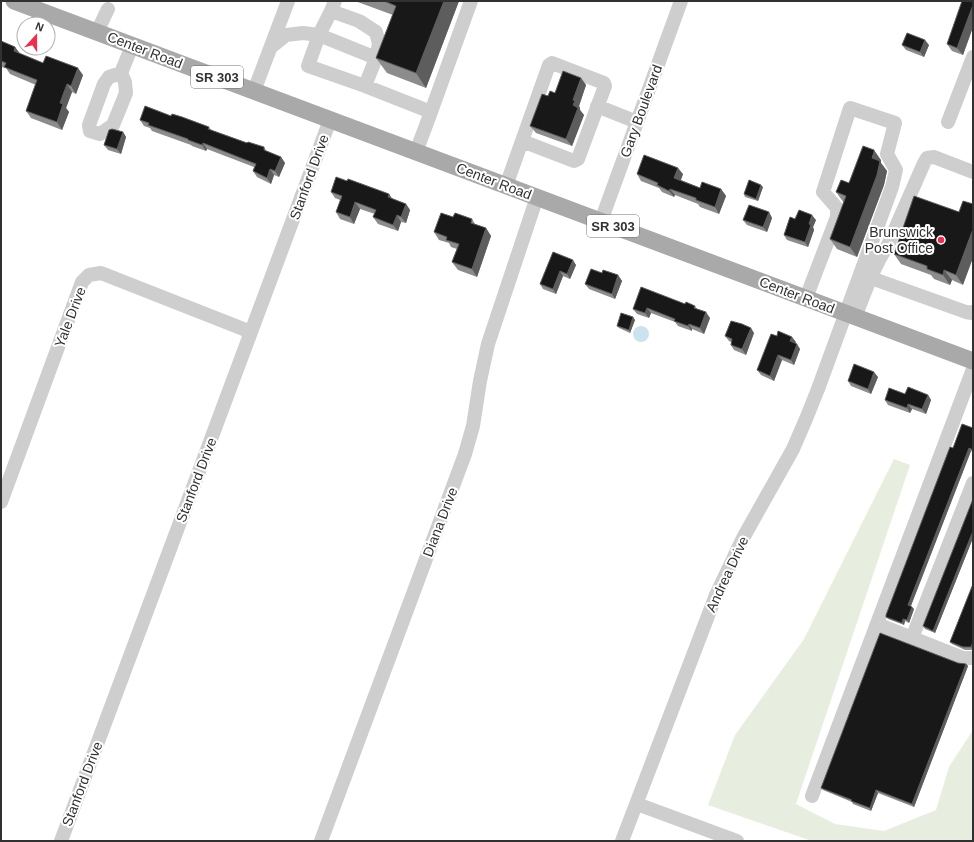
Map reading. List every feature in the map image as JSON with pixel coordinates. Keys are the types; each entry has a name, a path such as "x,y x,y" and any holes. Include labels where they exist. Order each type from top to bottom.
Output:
{"main road":[{"name":"Center Road","path":"14,1 973,361"}],"street":[{"path":"254,91 288,1"},
{"path":"416,152 471,1"},
{"name":"Gary Boulevard","path":"600,221 681,1"},
{"path":"365,86 376,58 379,44 376,32 333,6 319,35 308,66 365,86 430,112"},
{"path":"97,32 108,9"},
{"path":"271,47 286,35 304,32 319,35 376,58"},
{"path":"121,73 132,46"},
{"path":"506,186 549,65 552,63 604,83 605,86 578,159 574,161 522,141"},
{"path":"948,122 972,63"},
{"path":"598,106 637,122"},
{"path":"806,298 837,217 837,208 823,192 850,108 895,123 887,154 896,170 892,187 863,264 850,315"},
{"name":"Stanford Drive","path":"61,841 330,120"},
{"path":"850,315 888,245 927,158 934,157 973,172"},
{"name":"Diana Drive","path":"320,841 465,454 473,426 480,381 488,344 537,197"},
{"name":"Yale Drive","path":"1,502 82,282 89,275 101,273 251,332"},
{"path":"871,278 966,312 973,312"},
{"name":"Andrea Drive","path":"622,841 716,595 743,538 793,449 850,315"},
{"path":"812,796 973,369"},
{"path":"912,638 973,483"},
{"path":"877,624 963,658 973,658"},
{"path":"637,804 738,841"}],"green space":[{"path":"894,459 910,465 796,804 835,824 884,831 936,810 949,767 973,730 973,841 812,841 708,805 735,735 804,639"}],"water":[{"path":"641,326 648,331 649,334 644,341 641,342 634,337 633,334 638,327"}],"building":[{"path":"384,1 444,1 416,73 376,58 396,6"},
{"path":"962,1 973,1 973,5 957,48 947,44"},
{"path":"907,33 925,40 920,52 902,45"},
{"path":"1,41 15,47 14,51 16,52 16,56 26,56 43,63 46,56 78,68 71,86 67,84 60,103 63,104 57,122 26,111 37,80 4,67 6,63 1,61"},
{"path":"563,71 581,78 573,100 575,101 573,105 578,108 566,139 530,126 542,94 548,96 550,91 555,93"},
{"path":"145,106 171,116 172,114 182,117 209,127 208,129 247,143 248,142 264,147 264,150 281,157 275,171 270,169 267,178 253,171 256,164 203,143 202,145 148,125 149,123 140,120"},
{"path":"112,129 123,132 117,149 104,145 109,130"},
{"path":"863,146 874,150 872,158 880,161 877,175 850,247 830,239 846,196 836,192 841,180 849,183"},
{"path":"644,155 678,168 674,178 700,188 702,182 721,189 715,207 696,200 696,198 670,189 669,191 657,185 658,183 637,174"},
{"path":"336,177 347,181 348,179 389,194 388,197 406,204 401,217 397,215 393,225 373,217 376,210 355,202 350,217 336,212 342,196 331,192"},
{"path":"749,180 761,185 756,199 744,194"},
{"name":"Brunswick Post Office","path":"914,196 959,212 963,201 973,204 973,229 956,275 944,270 943,275 927,269 927,266 894,254"},
{"path":"749,205 769,212 763,227 743,220"},
{"path":"799,210 812,215 809,224 811,225 805,242 784,235 790,217 795,219"},
{"path":"441,213 453,217 455,213 472,219 471,223 486,228 472,269 452,262 459,244 446,240 447,237 434,232"},
{"path":"553,252 573,260 567,274 560,271 553,289 540,284"},
{"path":"591,269 602,273 603,270 618,275 612,294 585,284"},
{"path":"641,287 685,304 686,302 695,306 694,308 706,312 700,328 674,321 675,319 647,308 645,313 633,309"},
{"path":"621,313 633,317 629,330 617,326"},
{"path":"731,321 751,328 742,349 731,345 732,339 725,336"},
{"path":"778,331 792,337 790,341 797,344 791,360 778,355 770,376 757,370 771,334 777,336"},
{"path":"854,364 874,372 868,389 848,381"},
{"path":"908,387 928,395 922,409 908,404 907,408 885,400 889,388 905,394"},
{"path":"962,424 973,428 973,450 969,448 908,605 912,607 907,620 903,619 902,623 886,617 886,615 950,447 953,448"},
{"path":"973,499 973,531 933,631 923,626"},
{"path":"973,584 973,642 971,647 963,647 950,642"},
{"path":"880,633 958,663 966,664 912,804 876,790 870,808 821,788"}],"place":[{"name":"Brunswick Post Office","path":"941,240"}]}
